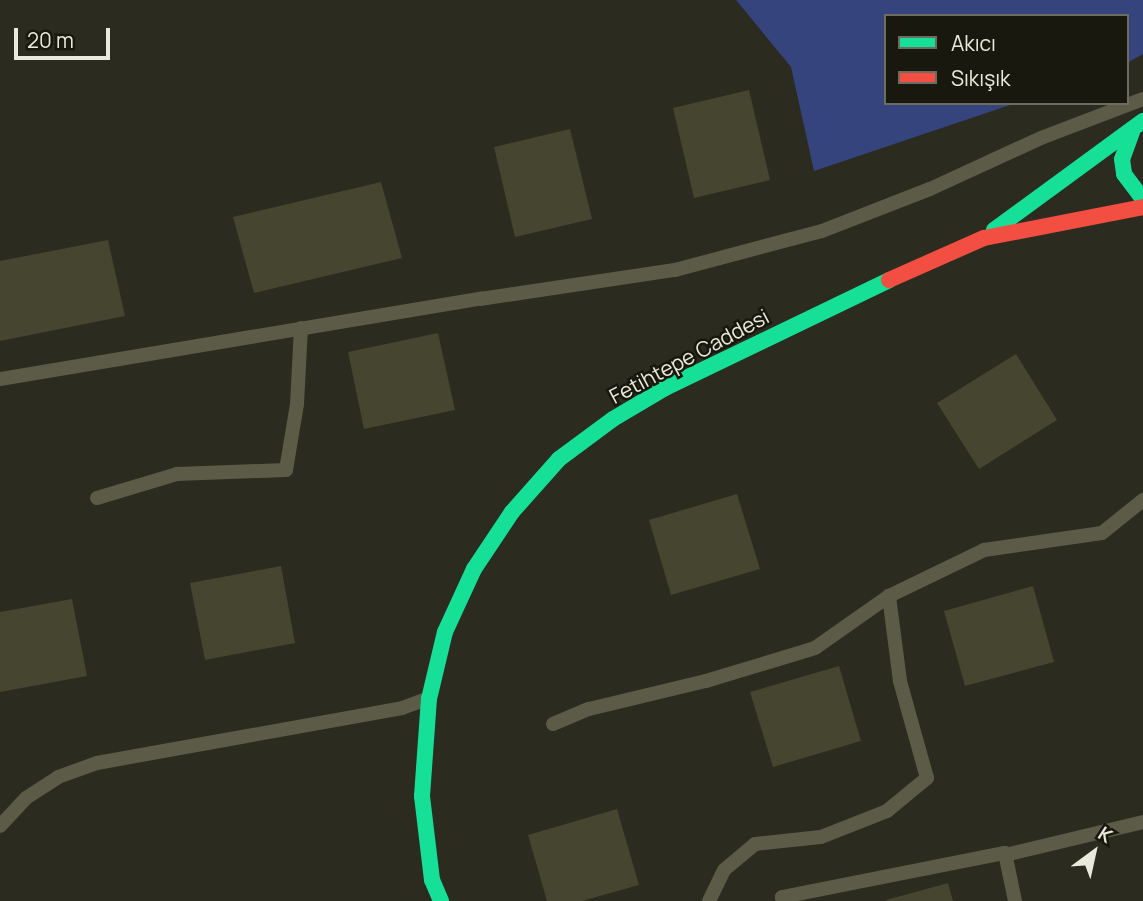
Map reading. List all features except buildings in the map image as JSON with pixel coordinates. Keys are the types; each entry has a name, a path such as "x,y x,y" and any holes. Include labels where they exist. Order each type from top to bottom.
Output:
{"street":[{"path":"1140,124 1125,145 1123,167 1130,187 1143,199"},
{"path":"984,238 1140,124"},
{"name":"Fetihtepe Caddesi","path":"441,901 432,880 422,796 429,699 444,632 474,569 512,512 559,459 612,419 665,388 839,302 984,238 1143,207"}],"lane":[{"path":"0,379 302,328 675,270 822,231 930,189 1041,138 1127,105"},
{"path":"97,498 177,474 286,470 297,404 302,328"},
{"path":"553,724 589,709 706,681 815,648 889,596 984,550 1102,533 1143,500"},
{"path":"709,901 724,870 755,844 821,837 832,833 887,811 927,778 900,681 889,596"},
{"path":"0,826 26,798 58,777 97,763 402,708 429,699"},
{"path":"783,901 782,897 1005,855 1143,822"},
{"path":"1005,855 1015,901"}],"shaded area":[{"path":"736,0 1143,0 1143,54 1129,62 1129,14 884,14 884,105 1010,105 814,171 791,67"}],"traffic: fast":[{"path":"994,230 1143,121"},
{"path":"1132,132 1122,159 1124,174 1143,199"},
{"path":"441,901 432,880 422,796 429,699 445,632 474,569 512,512 559,459 613,419 665,388 889,280"}],"traffic: jam":[{"path":"889,280 984,238 1143,207"}]}
